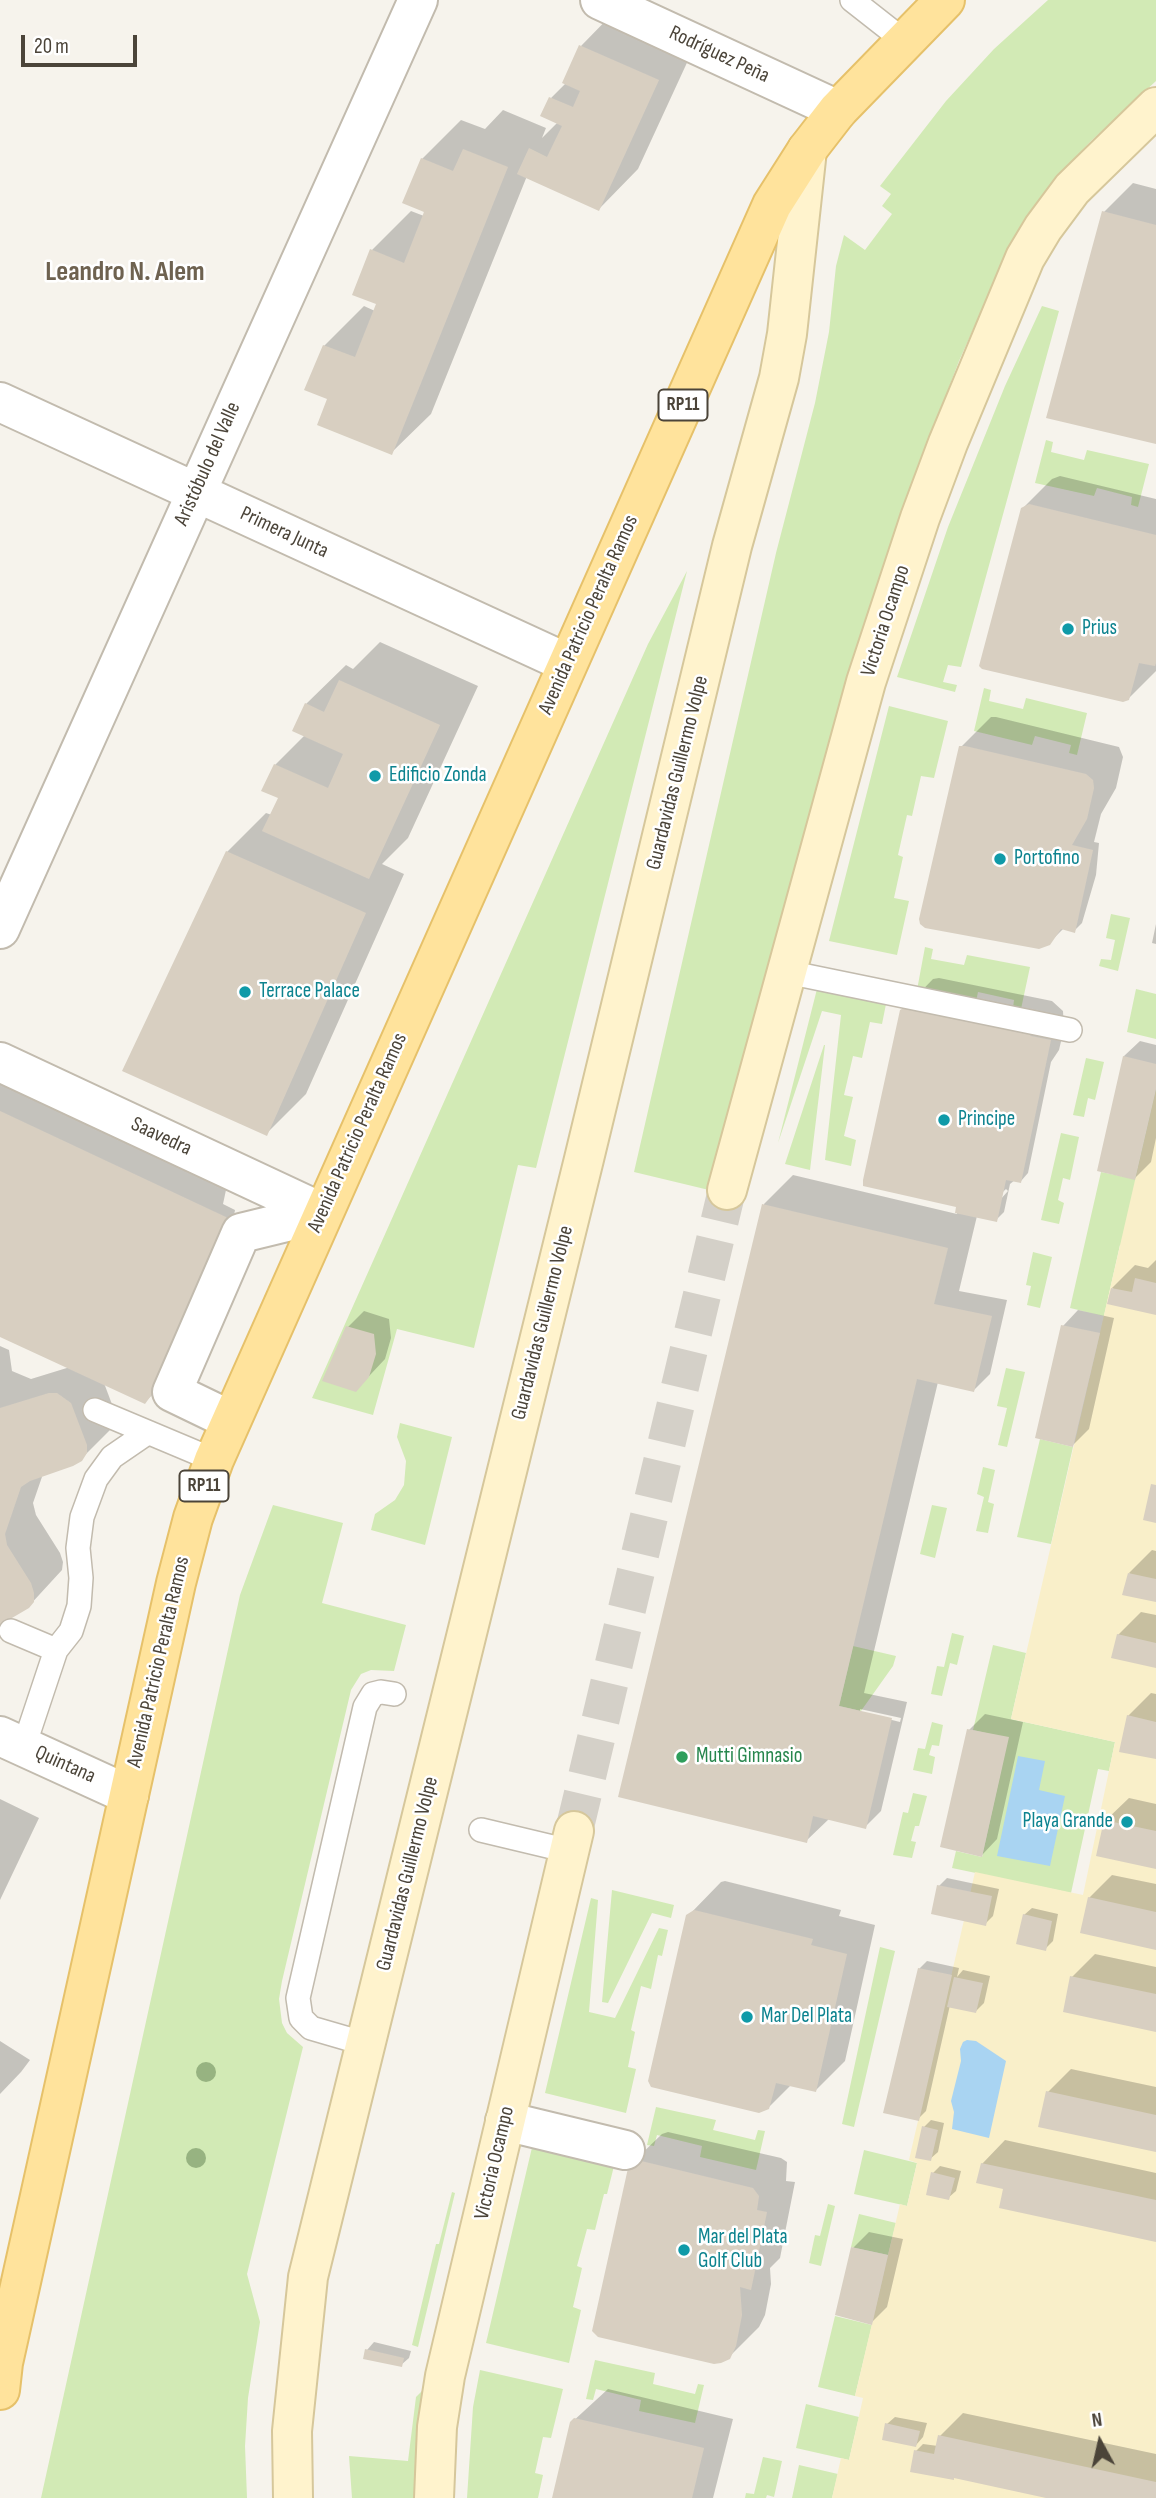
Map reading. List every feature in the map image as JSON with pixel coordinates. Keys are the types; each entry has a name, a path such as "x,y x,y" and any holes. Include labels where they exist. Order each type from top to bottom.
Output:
{"main road":[{"name":"Avenida Patricio Peralta Ramos","path":"1,2370 176,1583 193,1518 214,1460 772,205 807,150 838,110 945,0"},
{"name":"Victoria Ocampo","path":"727,1190 856,718 886,617 948,443 1026,258 1057,206 1156,107"},
{"name":"Guardavidas Guillermo Volpe","path":"293,2498 292,2431 296,2370 308,2277 732,546 779,378 787,334 807,150"},
{"name":"Victoria Ocampo","path":"434,2498 444,2376 572,1841"}],"street":[{"name":"Aristóbulo del Valle","path":"0,929 418,0"},
{"name":"Rodríguez Peña","path":"600,0 838,110"},
{"name":"Primera Junta","path":"0,402 567,663"},
{"name":"Saavedra","path":"0,1062 323,1213"},
{"path":"230,1420 172,1392 241,1233 323,1213"},
{"name":"Quintana","path":"12,1741 130,1795"},
{"path":"505,2121 625,2150"}],"lane":[{"path":"852,0 904,40"},
{"path":"787,972 1070,1030"},
{"path":"95,1410 214,1460"},
{"path":"12,1741 56,1650 71,1631 79,1606 81,1578 78,1548 82,1517 96,1479 112,1457 147,1433"},
{"path":"12,1631 56,1650"},
{"path":"366,2044 311,2028 301,2018 298,1998 365,1707 373,1694 394,1694"},
{"path":"481,1829 572,1841"}],"green space":[{"path":"1048,0 1156,0 1156,81 1091,141 1038,201 1008,251 959,361 903,508 709,1190 634,1172 776,553 815,403 829,332 836,266 844,235 865,250 892,214 882,206 891,194 880,186 946,101 994,49"},
{"path":"1042,306 1059,311 961,667 948,665 943,682 957,685 955,692 897,677 948,527 1005,386"},
{"path":"1046,440 1053,442 1051,452 1084,460 1087,450 1149,464 1138,507 1131,505 1132,497 1097,488 1094,496 1035,483"},
{"path":"687,571 536,1168 518,1165 474,1348 397,1329 373,1415 312,1398 648,644"},
{"path":"984,688 991,690 989,701 1023,709 1026,698 1087,713 1077,755 1069,753 1071,745 1035,736 1032,745 974,731"},
{"path":"889,706 948,721 934,778 921,776 912,816 907,815 898,855 903,857 894,898 909,901 897,955 829,941"},
{"path":"1111,914 1130,918 1118,971 1099,966 1101,959 1111,960 1115,940 1106,938"},
{"path":"925,947 933,949 931,959 964,965 967,955 1030,967 1021,1009 1013,1008 1014,1000 978,992 976,1002 917,990"},
{"path":"817,989 886,1004 882,1024 870,1022 862,1058 853,1056 844,1095 853,1097 844,1136 856,1140 851,1166 825,1160 841,1015 822,1011 778,1143"},
{"path":"1136,989 1156,994 1156,1039 1127,1032"},
{"path":"825,1045 810,1170 785,1164"},
{"path":"1086,1058 1104,1062 1095,1100 1088,1098 1084,1117 1073,1115"},
{"path":"1156,1090 1156,1252 1120,1245 1104,1316 1070,1308 1101,1172 1135,1179"},
{"path":"1061,1133 1079,1137 1070,1180 1063,1178 1058,1200 1064,1203 1059,1224 1041,1220"},
{"path":"1033,1252 1052,1257 1040,1308 1027,1305 1031,1286 1026,1285"},
{"path":"1006,1368 1025,1372 1007,1447 998,1445 1007,1408 997,1406"},
{"path":"400,1423 452,1437 425,1545 371,1530 375,1514 395,1500 404,1485 406,1461 397,1437"},
{"path":"1040,1439 1073,1447 1051,1544 1017,1537"},
{"path":"983,1467 995,1470 988,1502 994,1504 988,1533 976,1531 984,1497 977,1494"},
{"path":"273,1505 343,1523 322,1603 406,1625 394,1671 371,1670 361,1674 351,1690 282,1981 279,1999 282,2023 287,2033 303,2047 247,2274 260,2322 248,2398 245,2446 247,2498 41,2498 240,1595"},
{"path":"932,1505 947,1508 935,1558 920,1554"},
{"path":"952,1633 964,1636 957,1665 950,1663 942,1696 931,1694 937,1666 944,1667"},
{"path":"993,1645 1026,1653 1011,1719 1115,1742 1109,1771 1098,1769 1071,1893 952,1868 956,1851 982,1857 1008,1738 973,1730"},
{"path":"853,1646 896,1656 893,1666 861,1711 839,1706"},
{"path":"932,1722 943,1725 939,1746 932,1745 929,1755 935,1757 932,1774 913,1770 918,1748 925,1749"},
{"path":"913,1793 927,1796 919,1826 915,1826 911,1841 916,1842 912,1858 893,1855 903,1812 908,1813"},
{"path":"612,1890 674,1905 671,1918 652,1913 608,2003 602,2002"},
{"path":"591,1898 598,1900 589,2012 615,2018 659,1928 668,1930 662,1956 658,1955 651,1989 641,1986 631,2030 635,2032 628,2067 636,2069 626,2113 545,2093"},
{"path":"880,1947 895,1951 854,2127 842,2124"},
{"path":"656,2107 716,2120 713,2130 755,2140 758,2130 765,2131 756,2170 700,2157 702,2146 657,2135 654,2146 647,2145"},
{"path":"534,2139 616,2158 595,2230 587,2229 577,2266 582,2268 573,2307 581,2310 569,2363 486,2343"},
{"path":"864,2150 917,2163 907,2206 854,2194"},
{"path":"452,2192 455,2193 418,2347 412,2345 436,2244 439,2244"},
{"path":"828,2204 835,2206 821,2266 809,2263 815,2235 820,2236"},
{"path":"859,2214 896,2223 888,2255 851,2247"},
{"path":"835,2316 872,2325 855,2396 818,2387"},
{"path":"595,2360 655,2373 653,2384 695,2394 698,2384 704,2385 695,2423 639,2411 641,2400 596,2389 593,2400 586,2399"},
{"path":"480,2370 563,2389 551,2438 543,2437 535,2473 543,2475 538,2498 467,2498 473,2407"},
{"path":"424,2389 416,2498 352,2498 349,2456 408,2461 416,2397"},
{"path":"806,2404 859,2417 849,2460 796,2448"},
{"path":"763,2457 782,2461 774,2497 767,2495 766,2498 745,2498 746,2493 754,2494"},
{"path":"799,2465 838,2474 832,2498 792,2498"}],"sand":[{"name":"Playa Grande","path":"1156,1089 1156,2498 832,2498 841,2458 849,2460 863,2398 855,2396 900,2204 907,2206 917,2163 909,2160 975,1872 1083,1895 1115,1742 1011,1719"}],"water":[{"path":"1018,1756 1045,1761 1039,1790 1065,1796 1050,1866 997,1856"},
{"path":"967,2040 976,2041 1006,2061 989,2138 952,2129 954,2112 951,2101 961,2061 960,2049"}],"building":[{"path":"579,45 659,80 599,211 517,174 529,148 547,157 562,126 540,116 549,97 573,107 580,91 562,83"},
{"path":"463,149 508,167 392,455 317,425 327,399 304,390 323,345 355,357 376,304 352,295 370,249 404,263 424,212 402,203 421,158 453,171"},
{"path":"1102,211 1156,225 1156,444 1046,418"},
{"name":"Prius","path":"1029,504 1156,535 1156,663 1155,666 1139,663 1129,700 1123,702 982,669 979,666 1021,508"},
{"name":"Edificio Zonda","path":"339,680 440,725 369,879 262,831 278,798 261,791 274,764 328,788 343,754 292,731 305,703 324,712"},
{"name":"Portofino","path":"959,746 1086,774 1093,780 1094,788 1087,819 1072,845 1093,850 1075,933 1061,929 1050,945 1039,949 925,928 920,924"},
{"name":"Terrace Palace","path":"226,851 366,913 267,1136 122,1071"},
{"name":"Principe","path":"905,1007 1027,1032 1031,1036 1051,1040 1021,1183 1006,1180 997,1222 955,1213 956,1207 863,1186 900,1010"},
{"path":"1123,1056 1156,1064 1156,1089 1135,1180 1097,1171"},
{"path":"0,1111 228,1218 222,1254 174,1364 145,1404 0,1337"},
{"path":"762,1204 948,1248 934,1304 992,1316 974,1392 917,1379 839,1706 892,1718 866,1829 813,1816 807,1843 618,1797"},
{"path":"1135,1278 1156,1283 1156,1315 1107,1304 1111,1288 1132,1292"},
{"path":"1061,1325 1100,1333 1073,1447 1035,1438"},
{"path":"346,1326 374,1334 376,1354 369,1377 356,1392 322,1381"},
{"path":"57,1393 71,1403 87,1445 87,1453 82,1461 73,1466 30,1481 21,1487 5,1534 7,1545 31,1583 34,1602 29,1608 0,1625 0,1408"},
{"path":"1151,1484 1156,1485 1156,1523 1143,1520"},
{"path":"1128,1573 1156,1579 1156,1602 1122,1595"},
{"path":"1117,1634 1156,1643 1156,1668 1111,1658"},
{"path":"1127,1715 1156,1722 1156,1759 1119,1752"},
{"path":"967,1729 1009,1737 982,1857 940,1847"},
{"path":"1104,1820 1156,1831 1156,1869 1096,1856"},
{"path":"937,1885 992,1896 986,1926 931,1914"},
{"path":"1088,1897 1156,1912 1156,1950 1080,1933"},
{"name":"Mar Del Plata","path":"694,1910 813,1939 811,1945 847,1954 816,2092 776,2083 769,2109 759,2113 651,2087 648,2081 686,1915"},
{"path":"1023,1914 1052,1921 1046,1951 1016,1944"},
{"path":"918,1968 952,1975 919,2121 883,2113"},
{"path":"1070,1976 1156,1994 1156,2032 1063,2012"},
{"path":"954,1977 983,1983 976,2013 947,2007"},
{"path":"1046,2091 1156,2115 1156,2152 1038,2127"},
{"path":"922,2126 938,2130 931,2161 915,2158"},
{"name":"Mar del Plata Golf Club","path":"637,2160 753,2188 759,2196 757,2210 767,2212 751,2290 740,2287 742,2315 736,2346 730,2359 721,2363 714,2364 598,2337 592,2331 628,2168"},
{"path":"981,2163 1156,2200 1156,2242 999,2208 1003,2189 976,2183"},
{"path":"931,2172 955,2178 949,2200 926,2195"},
{"path":"851,2247 888,2255 872,2325 835,2315"},
{"path":"365,2349 404,2358 402,2367 363,2359"},
{"path":"574,2418 704,2448 692,2498 552,2498 570,2422"},
{"path":"885,2423 920,2431 916,2447 882,2440"},
{"path":"938,2435 1156,2482 1156,2498 1046,2498 954,2478 910,2472 914,2450 934,2454"}],"tunnel":[{"path":"574,1831 727,1190"}],"place":[{"name":"Prius","path":"1068,629"},
{"name":"Edificio Zonda","path":"375,776"},
{"name":"Portofino","path":"1000,859"},
{"name":"Terrace Palace","path":"245,992"},
{"name":"Principe","path":"944,1120"},
{"name":"Mutti Gimnasio","path":"682,1757"},
{"name":"Playa Grande","path":"1127,1822"},
{"name":"Mar Del Plata","path":"747,2017"},
{"name":"Mar del Plata Golf Club","path":"684,2250"}],"district":[{"name":"Leandro N. Alem","path":"125,273"}]}
